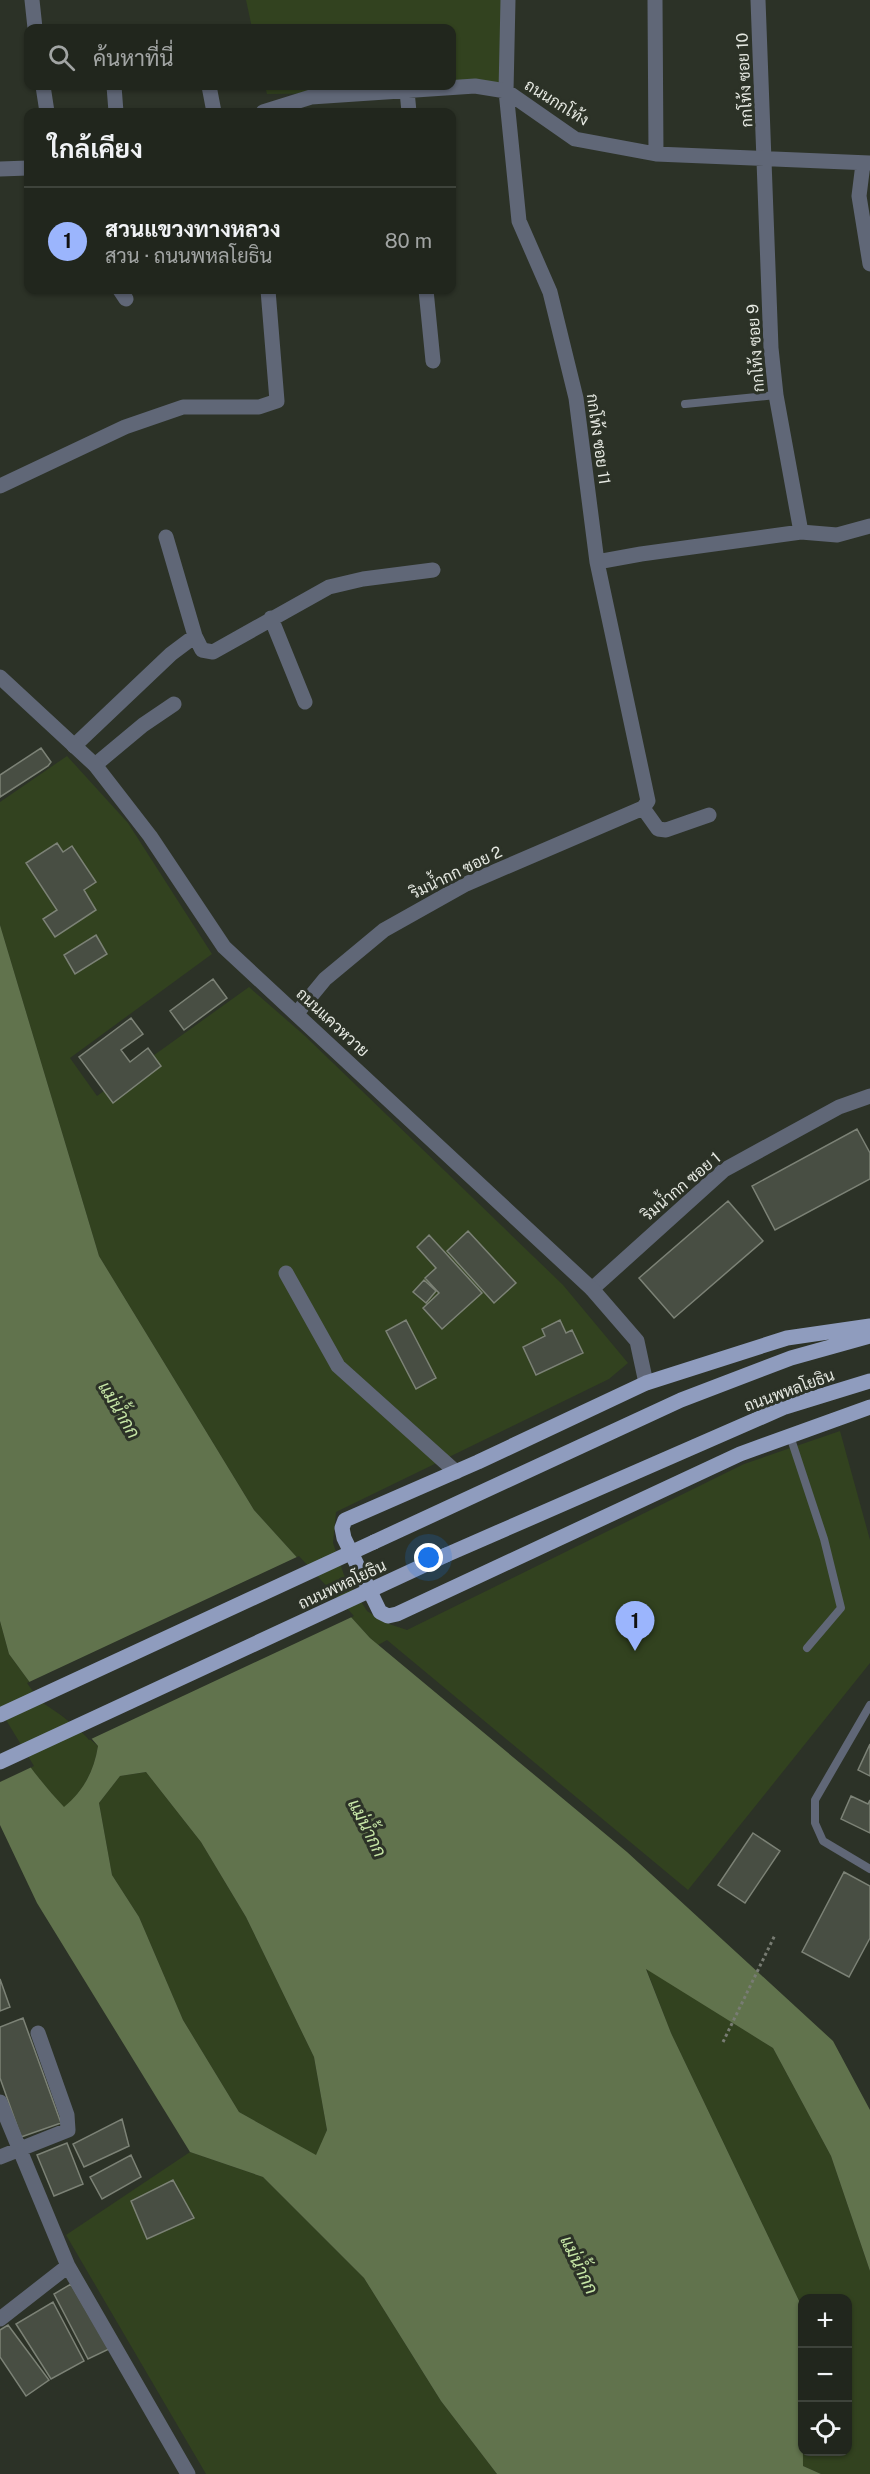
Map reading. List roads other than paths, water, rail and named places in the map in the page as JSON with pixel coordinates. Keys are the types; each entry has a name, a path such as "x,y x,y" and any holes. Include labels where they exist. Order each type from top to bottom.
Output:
{"main road":[{"path":"870,1326 787,1338 646,1383 456,1472 345,1520 342,1528 344,1538 380,1612 388,1616 397,1614 740,1454 870,1407"},
{"name":"ถนนพหลโยธิน","path":"0,1715 681,1400 791,1358 870,1336"},
{"name":"ถนนพหลโยธิน","path":"0,1762 446,1555 785,1407 870,1381"}],"street":[{"path":"32,0 35,24"},
{"name":"กกโท้ง ซอย 11","path":"508,0 506,91 519,220 550,292 576,398 597,562 645,802"},
{"path":"655,0 656,154"},
{"name":"กกโท้ง ซอย 10","path":"758,0 766,158"},
{"name":"ถนนกกโท้ง","path":"456,87 475,86 506,91 575,139 656,154 867,164"},
{"path":"43,90 46,108"},
{"path":"114,90 116,108"},
{"path":"210,90 213,108"},
{"name":"ถนนกกโท้ง","path":"276,108 311,97 421,90"},
{"path":"407,91 409,108"},
{"name":"กกโท้ง ซอย 9","path":"766,158 771,348 776,395 801,532"},
{"path":"867,164 860,196 870,264"},
{"path":"0,169 24,168"},
{"path":"0,486 125,427 183,407 259,407 277,401 268,294"},
{"path":"426,294 432,361"},
{"path":"597,562 801,532 837,535 870,526"},
{"path":"166,537 195,636 202,650 213,652 329,587 363,579 434,570"},
{"path":"271,618 305,702"},
{"path":"74,746 171,654 195,636"},
{"name":"ถนนแควหวาย","path":"0,677 95,765 150,836 224,947 592,1289 638,1341 646,1383"},
{"path":"95,765 174,704"},
{"path":"645,802 658,829 666,830 709,815"},
{"name":"ริมน้ำกก ซอย 2","path":"297,1013 325,979 384,930 466,884 645,802"},
{"name":"ริมน้ำกก ซอย 1","path":"592,1289 724,1170 839,1107 870,1096"},
{"path":"286,1273 338,1366 456,1472"},
{"path":"0,2157 68,2130 69,2123 38,2033"},
{"path":"0,2102 68,2266 188,2474"},
{"path":"0,2319 68,2266"}],"lane":[{"path":"685,404 776,395"},
{"path":"790,1436 824,1539 841,1608 807,1648"},
{"path":"870,1706 815,1800 815,1823 823,1841 870,1869"}],"water":[{"name":"แม่น้ำกก","path":"0,925 99,1256 254,1510 370,1638 627,1852 833,2041 870,2110 870,2271 831,2156 773,2048 646,1969 671,2033 798,2299 798,2456 803,2456 803,2466 821,2474 497,2474 441,2401 364,2278 263,2177 190,2152 37,1903 0,1825 0,1713 12,1739 28,1763 64,1807 87,1780 98,1746 79,1724 42,1699 9,1654 0,1621","holes":["146,1772 201,1842 246,1917 314,2057 327,2130 316,2155 239,2112 183,2020 139,1917 112,1875 99,1803 120,1776"]}],"place":[{"name":"สวนแขวงทางหลวง","path":"635,1651"}]}
